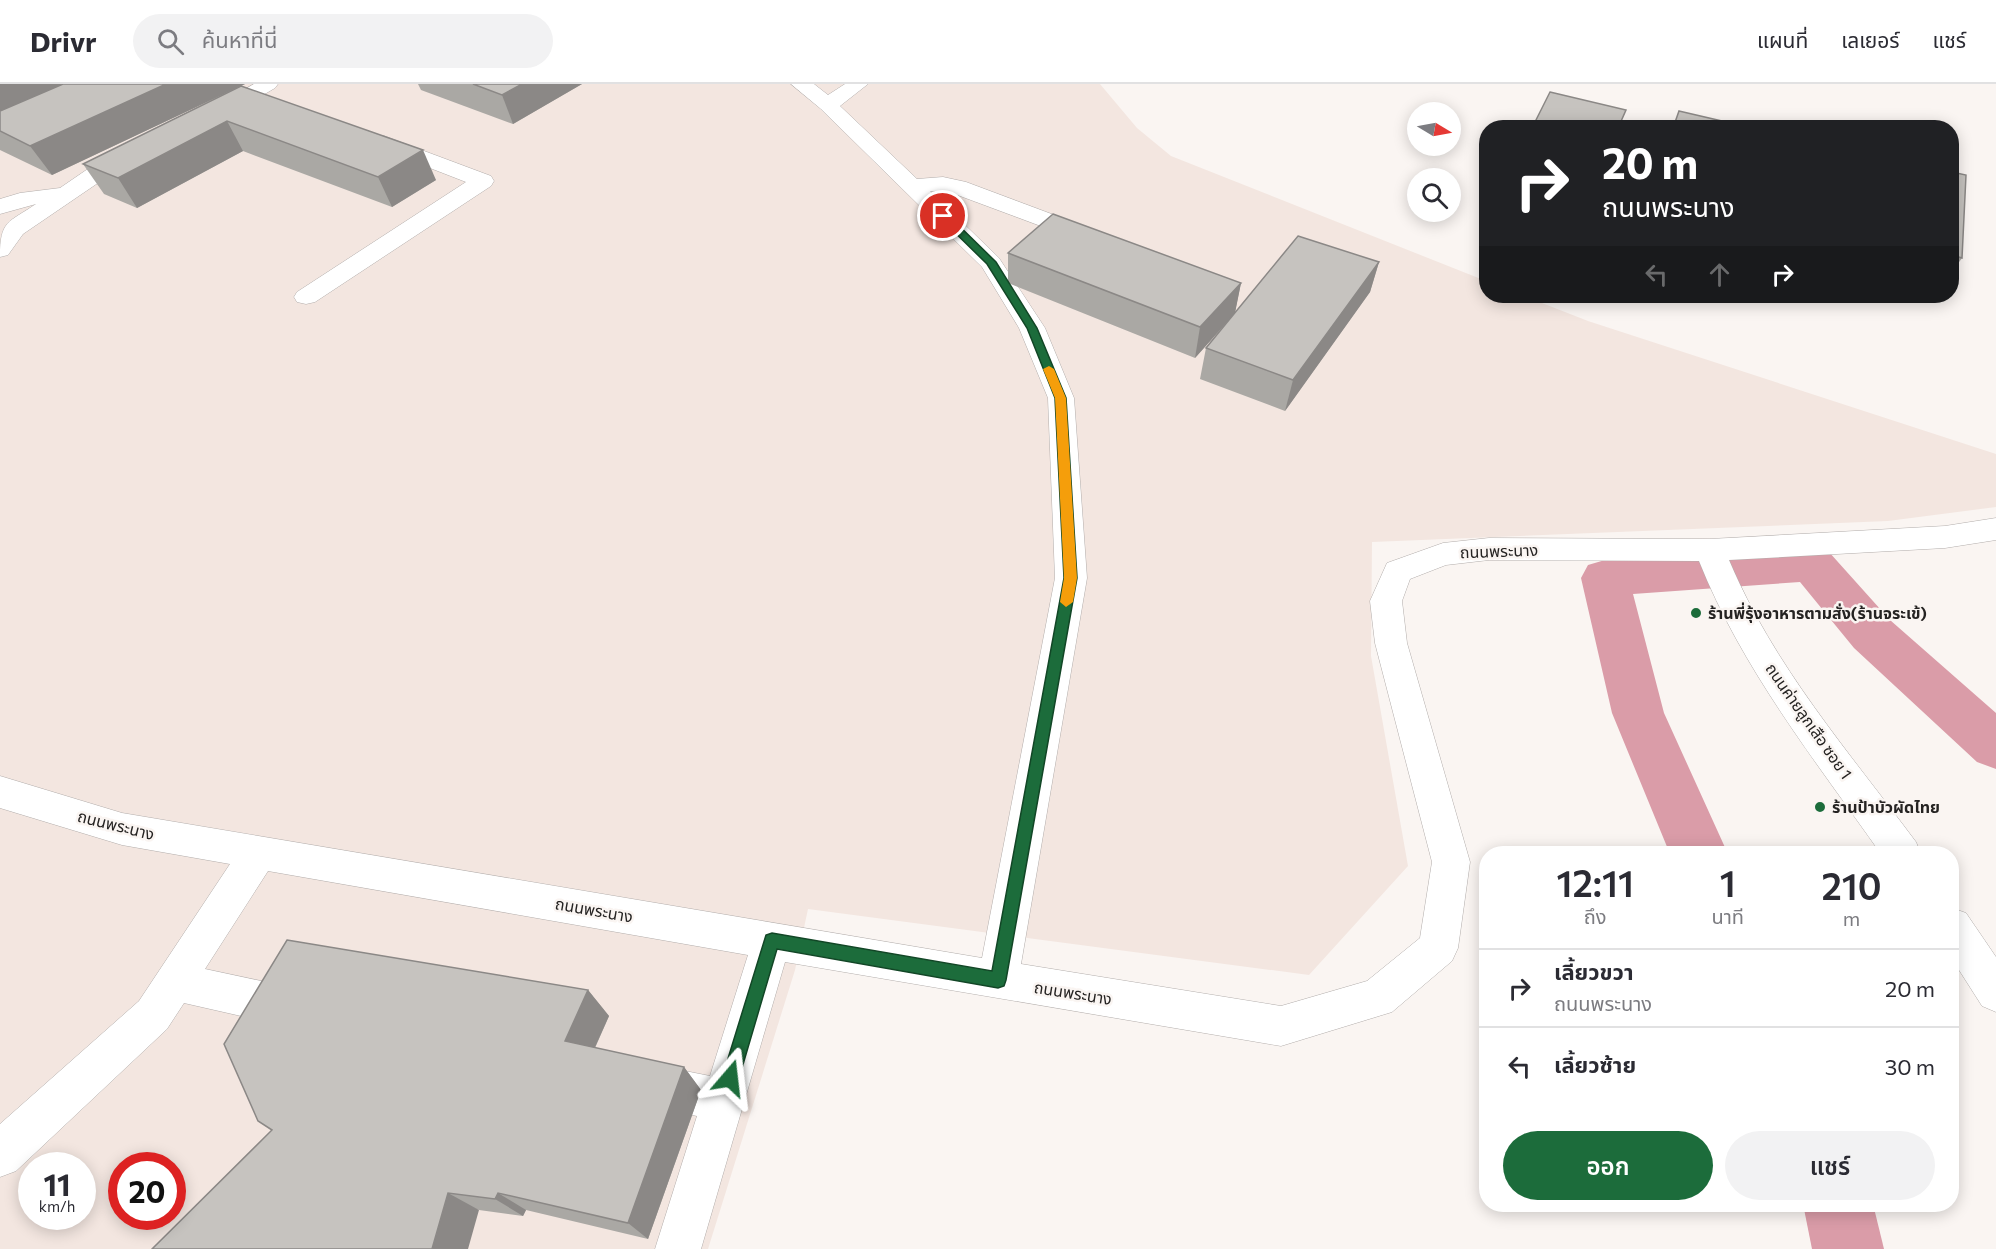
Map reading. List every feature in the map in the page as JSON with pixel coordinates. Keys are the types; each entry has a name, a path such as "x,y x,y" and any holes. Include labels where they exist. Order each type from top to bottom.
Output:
{"street":[{"path":"801,84 828,105 991,262 1032,328 1061,398 1071,578 998,980"},
{"path":"828,105 858,84"},
{"path":"203,120 267,92"},
{"path":"306,297 483,181 364,134"},
{"path":"0,250 15,229 106,167 146,148"},
{"path":"912,186 935,184 958,187 1112,244"},
{"path":"0,207 20,200 68,192"},
{"name":"ถนนพระนาง","path":"0,792 122,829 998,980 1281,1026 1378,998 1438,948 1451,861 1391,643 1386,601 1398,571 1443,554 1489,549 1710,550 1945,537 1996,529"},
{"name":"ถนนค่ายลูกเสือ ซอย 1","path":"1710,550 1722,585 1778,680 1897,846"},
{"path":"0,1155 153,1015 259,852"},
{"path":"1959,936 1996,992"},
{"path":"678,1249 772,941"},
{"path":"175,982 326,1015"},
{"path":"619,1078 724,1100"}],"shaded area":[{"path":"0,84 1100,84 1137,128 1171,156 1479,278 1479,303 1542,303 1588,321 1996,454 1996,507 1888,521 1372,542 1371,656 1408,866 1309,975 808,909 795,970 708,1249 0,1249"}],"building":[{"path":"63,84 166,84 30,146 0,131 0,111"},
{"path":"473,84 522,84 502,95"},
{"path":"241,86 423,150 378,177 227,121 118,178 83,164"},
{"path":"1550,92 1626,110 1622,120 1536,120"},
{"path":"1679,111 1718,120 1676,120"},
{"path":"1959,174 1966,175 1962,258 1959,257"},
{"path":"1053,214 1241,283 1200,327 1008,253"},
{"path":"1298,236 1379,262 1293,380 1206,348"},
{"path":"287,940 588,990 565,1041 684,1067 628,1223 498,1193 495,1199 448,1193 432,1249 152,1249 171,1230 186,1230 186,1215 272,1130 258,1121 224,1044"}],"waterway":[{"path":"1696,846 1638,713 1605,578 1812,564 1872,634 1996,746"},
{"path":"1840,1212 1848,1249"}],"slow traffic":[{"path":"1049,369 1061,398 1071,578 1066,602"}],"place":[{"name":"ร้านพี่รุ้งอาหารตามสั่ง(ร้านจระเข้)","path":"1696,613"},
{"name":"ร้านป้าบัวผัดไทย","path":"1820,807"}],"route":[{"path":"730,1078 772,941 998,980 1071,578 1061,398 1032,328 991,262 943,216"}]}
